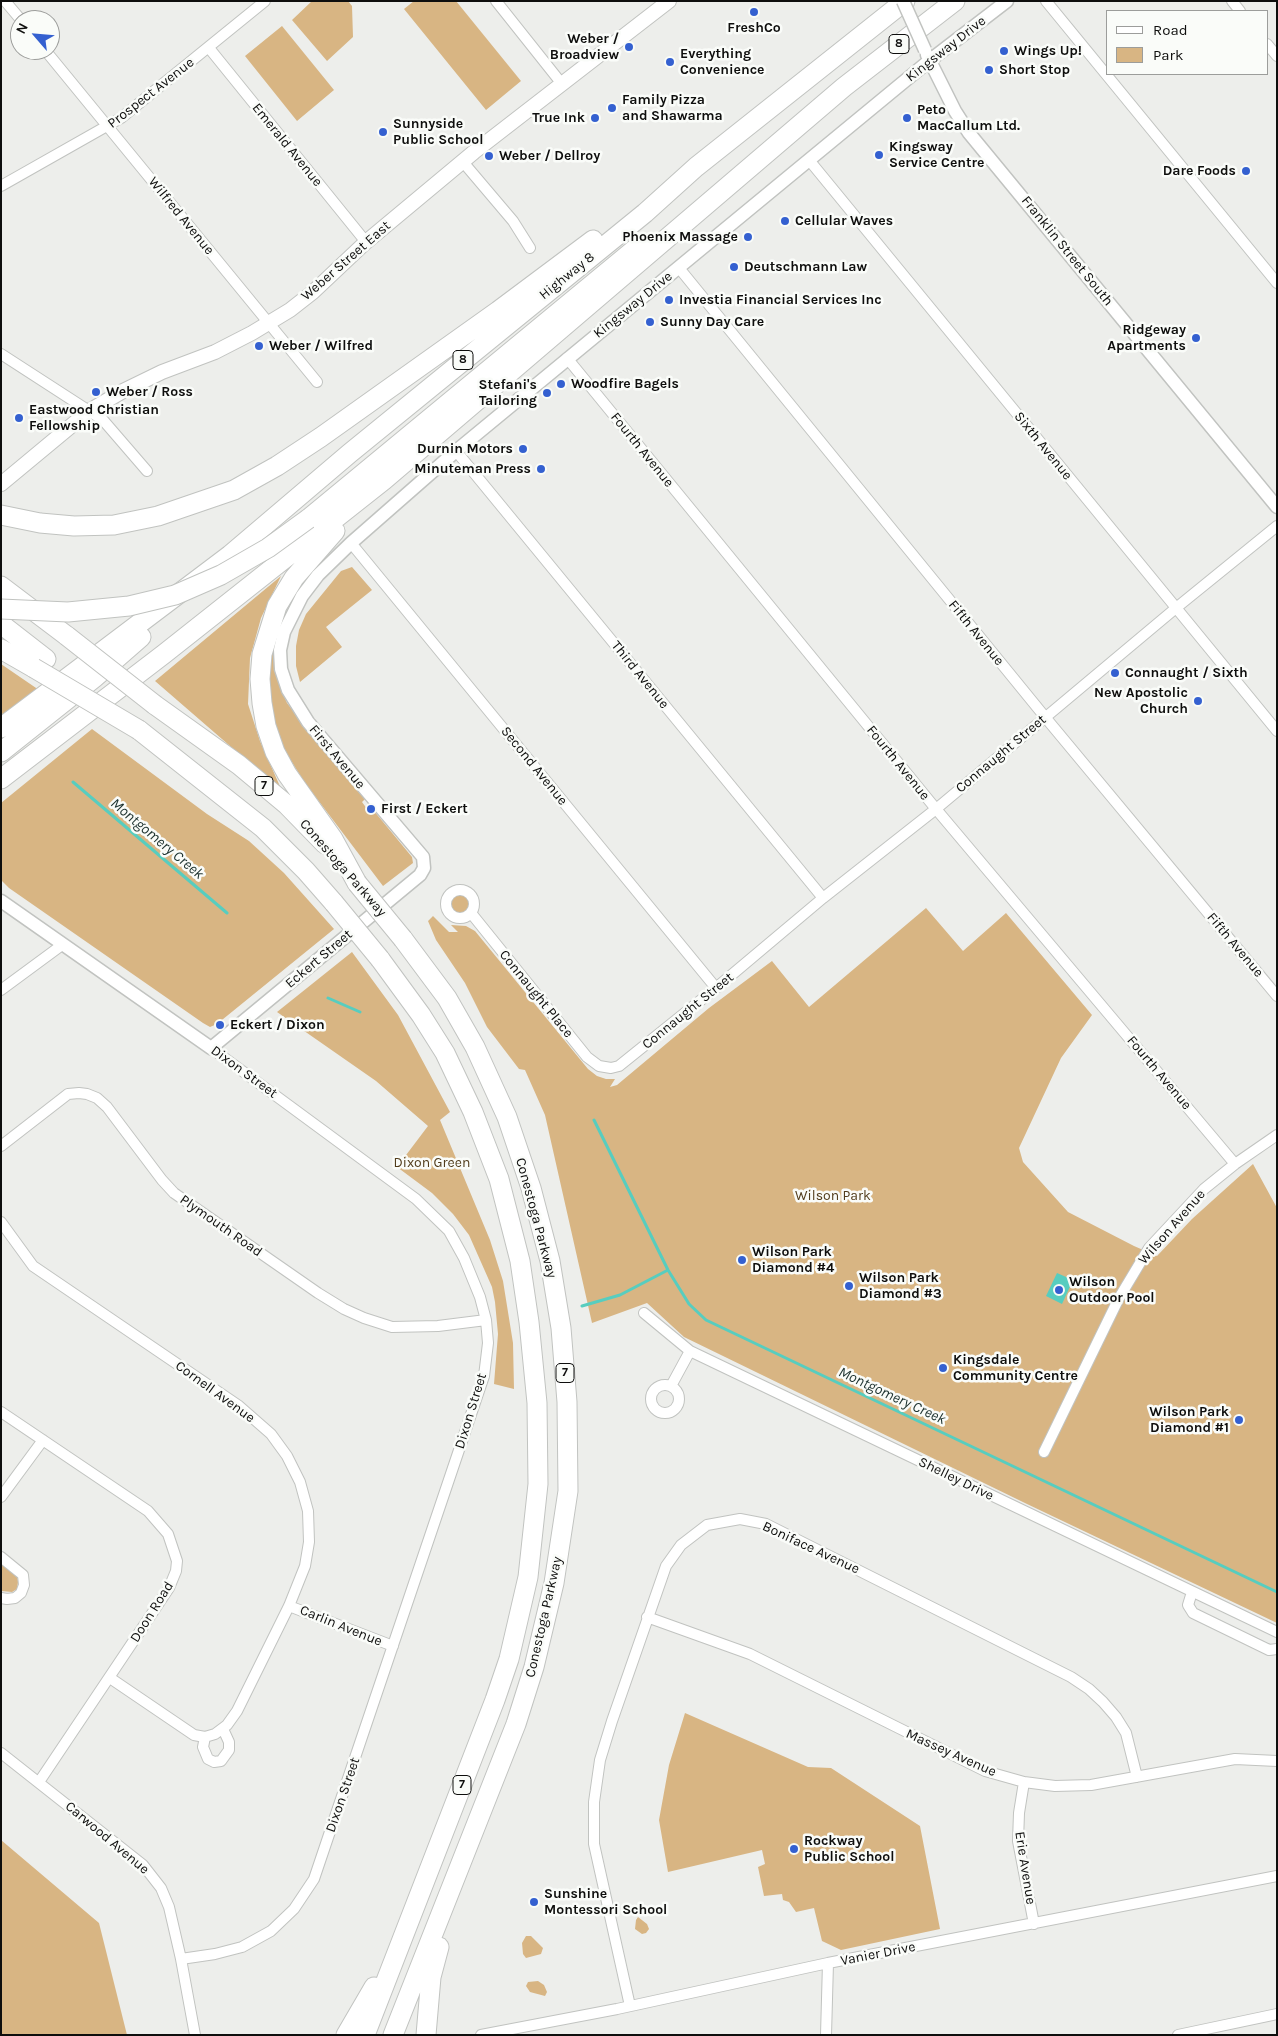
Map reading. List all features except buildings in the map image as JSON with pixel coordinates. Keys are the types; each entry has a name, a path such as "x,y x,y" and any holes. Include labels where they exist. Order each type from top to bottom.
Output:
{"highway":[{"name":"Highway 8","path":"230,554 350,453 645,213 696,167 904,1"},
{"name":"8","path":"384,480 844,87 955,1"},
{"path":"1,609 68,612 129,606 175,595 221,575 268,548 308,520 701,195 844,87"},
{"path":"7,517 40,523 74,526 114,525 158,516 234,490 277,466 321,437 498,311 638,206 696,167"},
{"path":"1,778 164,654 384,480"},
{"path":"357,883 333,839 287,774 275,752 266,726 260,679 262,654 269,628 277,606 294,578 320,547 384,480"},
{"path":"1,728 230,554"},
{"path":"1,752 94,678 178,605 230,554"},
{"name":"Conestoga Parkway","path":"1,586 155,705 239,765 287,805 328,848 403,939 447,998 475,1047 507,1117 531,1188 550,1261 561,1328 567,1402 568,1491 554,1584 534,1668 516,1724 393,2035"},
{"name":"Conestoga Parkway","path":"1,624 40,663 139,730 263,828 306,870 380,959 421,1015 445,1053 473,1112 499,1180 520,1261 529,1322 537,1403 538,1484 528,1577 509,1659 365,2035"},
{"path":"1,649 40,663"},
{"path":"426,2035 431,1977 474,1828"},
{"path":"346,2035 401,1944"}],"main road":[{"name":"Weber Street East","path":"1,484 89,411 162,372 215,352 268,323 313,292 366,242 662,3"}],"street":[{"name":"Prospect Avenue","path":"1,186 109,126 265,1"},
{"path":"496,1 562,84"},
{"name":"Franklin Street South","path":"904,1 927,56 955,111 969,133 1277,507"},
{"name":"Kingsway Drive","path":"284,632 302,596 318,574 456,451 809,160 927,56 1007,1"},
{"path":"1046,1 1106,74"},
{"path":"1268,45 1277,56"},
{"name":"Emerald Avenue","path":"208,48 366,242"},
{"name":"Wilfred Avenue","path":"53,60 317,382"},
{"path":"1107,75 1277,283"},
{"name":"Sixth Avenue","path":"809,160 1277,731"},
{"path":"463,162 513,221 530,248"},
{"name":"Fifth Avenue","path":"678,268 1045,717 1277,996"},
{"path":"1,354 103,420 147,471"},
{"name":"Fourth Avenue","path":"567,358 936,810 1235,1164"},
{"name":"Third Avenue","path":"456,451 823,898"},
{"name":"Connaught Street","path":"605,1068 619,1066 716,988 823,898 936,810 1045,717 1277,526"},
{"name":"Second Avenue","path":"351,543 716,988"},
{"name":"First Avenue","path":"284,632 280,650 281,669 288,690 308,722 423,857 424,868"},
{"name":"Eckert Street","path":"211,1048 420,875 424,868"},
{"name":"Dixon Street","path":"1,902 211,1048 408,1193 449,1231 464,1258 474,1282 486,1320 488,1343 484,1376 314,1879 294,1909 271,1931 242,1947 215,1954 181,1959"},
{"name":"Connaught Place","path":"471,913 587,1057 594,1064 605,1068"},
{"path":"1,990 62,945"},
{"name":"Plymouth Road","path":"1,1146 68,1094 78,1092 87,1094 97,1098 107,1107 174,1193 310,1288 344,1309 364,1318 392,1326 438,1326 486,1320"},
{"name":"Wilson Avenue","path":"1044,1452 1119,1298 1140,1261 1188,1204 1235,1164 1277,1135"},
{"name":"Cornell Avenue","path":"1,1222 33,1266 239,1406 270,1434 282,1449 300,1482 308,1511 309,1542 305,1566 288,1606 236,1711 223,1729"},
{"name":"Shelley Drive","path":"644,1313 690,1351 1277,1632"},
{"path":"670,1386 690,1351"},
{"name":"Doon Road","path":"1,1412 148,1511 168,1534 174,1549 176,1571 169,1588 39,1782"},
{"path":"1,1497 43,1440"},
{"name":"Boniface Avenue","path":"630,2006 594,1844 594,1802 600,1760 647,1617 666,1566 681,1545 707,1525 740,1519 766,1524 1071,1677 1089,1689 1103,1702 1126,1733 1137,1777"},
{"path":"1,1557 23,1575 24,1585 21,1593 15,1598 1,1598"},
{"path":"1192,1592 1188,1604 1193,1613 1269,1650 1277,1649"},
{"name":"Carlin Avenue","path":"288,1606 393,1646"},
{"name":"Massey Avenue","path":"647,1617 750,1654 985,1771 1024,1782 1055,1786 1091,1786 1235,1759 1277,1761"},
{"path":"110,1678 194,1735 204,1737 216,1734 223,1729 229,1742 229,1750 221,1761 214,1762 208,1759 203,1748 204,1737"},
{"name":"Carwood Avenue","path":"1,1753 143,1865 161,1888 169,1907 181,1959 194,2035"},
{"name":"Erie Avenue","path":"1024,1782 1019,1812 1018,1841 1034,1924"},
{"name":"Vanier Drive","path":"481,2035 828,1964 1277,1876"},
{"path":"826,2035 828,1964"},
{"path":"1178,2035 1277,2014"}],"green space":[{"path":"312,1 348,1 352,6 353,37 327,61 292,20"},
{"path":"414,1 456,1 521,81 486,110 404,9"},
{"path":"282,26 334,90 297,121 245,56"},
{"path":"352,567 372,590 326,627 342,647 300,682 296,666 296,646 299,630 306,614 341,571"},
{"path":"281,576 261,618 250,658 248,704 260,741 282,791 155,681"},
{"path":"281,616 284,618 279,631 282,691 287,703 365,799 362,802 370,813 374,811 412,857 413,863 383,886 305,783 283,748 272,718 267,670"},
{"path":"1,664 39,690 1,715"},
{"path":"92,729 207,814 249,841 284,873 334,929 217,1024 210,1027 9,888 1,880 1,803"},
{"path":"459,893 467,896 470,904 467,912 459,915 451,912 448,904 451,896"},
{"name":"Wilson Park","path":"926,908 963,951 1006,913 1092,1015 1061,1058 1019,1148 1023,1162 1068,1212 1157,1256 1192,1219 1253,1164 1277,1208 1277,1623 684,1337 647,1303 592,1323 545,1115 525,1070 519,1069 487,1027 465,983 436,940 428,921 433,916 449,932 458,932 451,925 466,926 475,931 588,1069 597,1076 615,1079 610,1087 617,1085 709,1008 772,961 809,1007"},
{"name":"Dixon Green","path":"352,952 398,1015 450,1112 440,1120 490,1240 503,1281 513,1343 514,1389 494,1384 498,1334 495,1302 492,1287 469,1235 453,1214 432,1193 397,1167 428,1126 376,1081 277,1012"},
{"path":"1,1562 17,1575 17,1589 12,1592 1,1591"},
{"name":"Rockway Public School","path":"685,1713 808,1767 831,1768 920,1826 940,1929 841,1950 822,1941 814,1908 796,1912 789,1902 783,1900 782,1894 764,1896 758,1867 765,1864 762,1850 668,1872 659,1820 669,1765"},
{"path":"1,1840 99,1923 127,2035 1,2035"},
{"path":"638,1917 647,1924 649,1929 646,1933 642,1934 635,1929"},
{"path":"526,1936 531,1936 543,1948 541,1954 526,1958 523,1954 522,1943"},
{"path":"538,1981 544,1985 547,1992 545,1996 530,1992 526,1986 528,1982"}],"water":[{"path":"1057,1273 1073,1280 1062,1304 1046,1296"}],"waterway":[{"name":"Montgomery Creek","path":"73,782 227,913"},
{"name":"Montgomery Creek","path":"328,998 360,1012"},
{"name":"Montgomery Creek","path":"594,1120 668,1270 689,1304 706,1320 1277,1592"},
{"path":"582,1306 620,1295 668,1270"}],"place":[{"name":"FreshCo","path":"754,12"},
{"name":"Weber / Broadview","path":"629,47"},
{"name":"Wings Up!","path":"1004,51"},
{"name":"Everything Convenience","path":"670,62"},
{"name":"Short Stop","path":"989,70"},
{"name":"Family Pizza and Shawarma","path":"612,108"},
{"name":"True Ink","path":"595,118"},
{"name":"Peto MacCallum Ltd.","path":"907,118"},
{"name":"Sunnyside Public School","path":"383,132"},
{"name":"Kingsway Service Centre","path":"879,155"},
{"name":"Weber / Dellroy","path":"489,156"},
{"name":"Dare Foods","path":"1246,171"},
{"name":"Cellular Waves","path":"785,221"},
{"name":"Phoenix Massage","path":"748,237"},
{"name":"Deutschmann Law","path":"734,267"},
{"name":"Investia Financial Services Inc","path":"669,300"},
{"name":"Sunny Day Care","path":"650,322"},
{"name":"Ridgeway Apartments","path":"1196,338"},
{"name":"Weber / Wilfred","path":"259,346"},
{"name":"Woodfire Bagels","path":"561,384"},
{"name":"Weber / Ross","path":"96,392"},
{"name":"Stefani's Tailoring","path":"547,393"},
{"name":"Eastwood Christian Fellowship","path":"19,418"},
{"name":"Durnin Motors","path":"523,449"},
{"name":"Minuteman Press","path":"541,469"},
{"name":"Connaught / Sixth","path":"1115,673"},
{"name":"New Apostolic Church","path":"1198,701"},
{"name":"First / Eckert","path":"371,809"},
{"name":"Eckert / Dixon","path":"220,1025"},
{"name":"Wilson Park Diamond #4","path":"742,1260"},
{"name":"Wilson Park Diamond #3","path":"849,1286"},
{"name":"Wilson Outdoor Pool","path":"1059,1290"},
{"name":"Kingsdale Community Centre","path":"943,1368"},
{"name":"Wilson Park Diamond #1","path":"1239,1420"},
{"name":"Rockway Public School","path":"794,1849"},
{"name":"Sunshine Montessori School","path":"534,1902"}]}
